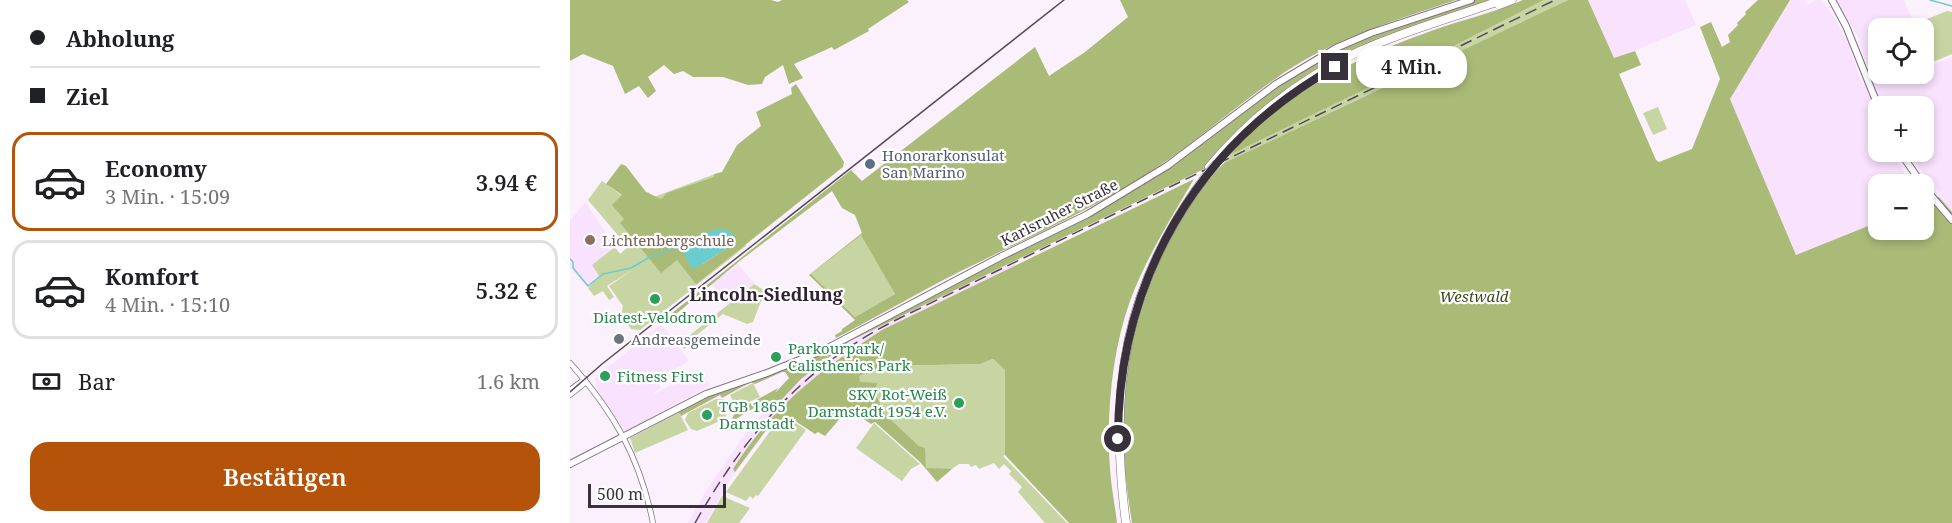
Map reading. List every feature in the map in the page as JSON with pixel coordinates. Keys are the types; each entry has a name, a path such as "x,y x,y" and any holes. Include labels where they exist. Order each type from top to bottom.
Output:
{"highway":[{"path":"1124,523 1118,417 1122,375 1131,330 1142,292 1157,255 1178,217 1209,170 1258,121 1305,86 1348,61 1402,36 1502,0"},
{"path":"1402,36 1512,0"}],"main road":[{"name":"Karlsruher Straße","path":"570,465 715,387 783,364 824,346 965,271 1092,208 1165,163 1287,73 1336,45 1381,26 1462,0"},
{"name":"Karlsruher Straße","path":"645,425 706,394 824,350 993,260 1088,214 1167,166 1276,84 1336,48 1371,33 1471,0"},
{"path":"1832,0 1844,21 1874,96"},
{"path":"1934,199 1952,220"},
{"path":"570,364 610,412 624,437 645,488 652,523"},
{"path":"570,390 584,381"},
{"path":"570,394 584,381"}],"shaded area":[{"path":"1588,0 1685,0 1696,25 1614,59"},
{"path":"1790,0 1805,0 1807,5 1821,0 1832,14 1849,45 1862,85 1868,82 1934,84 1934,64 1952,57 1952,212 1940,198 1942,196 1934,184 1934,174 1924,174 1915,162 1934,162 1934,96 1868,96 1868,162 1898,162 1905,174 1868,174 1868,226 1796,255 1730,99"},
{"path":"1836,0 1904,0 1912,18 1868,18 1868,67 1858,41 1860,40"},
{"name":"Lichtenbergschule","path":"585,202 615,247 592,265 599,276 587,287 570,265 570,221"},
{"path":"1011,256 1018,270 771,425 732,477 705,523 688,523 704,494 745,434 776,399 811,367 806,362 827,355 872,328"},
{"path":"738,264 754,283 727,304 712,284"},
{"path":"661,324 689,361 656,379 661,388 653,395 698,370 710,385 624,431 598,391 595,378"}],"green space":[{"path":"570,0 771,0 778,2 782,0 907,0 909,2 868,29 869,31 834,50 832,47 794,64 803,78 789,84 783,65 765,77 762,84 748,85 723,77 693,77 683,71 674,74 664,65 648,77 656,91 648,98 639,86 625,94 613,66 583,54 570,61"},
{"path":"1120,0 1456,0 1368,30 1305,60 1266,85 1154,170 1070,217 945,279 836,338 835,335 855,320 809,275 862,233 855,215 842,208 832,191 741,260 664,324 662,321 851,170 862,181 1035,47 1049,76 1085,52 1128,17","holes":["861,235 895,294 855,317 811,274"]},
{"path":"1475,0 1495,0 1320,70 1216,154 1204,169 850,341 801,379 770,412 754,408 731,422 735,412 778,388 775,393 789,378 785,372 755,384 751,382 722,398 720,395 681,416 678,411 700,399 805,360 805,363 813,356 1095,212 1130,192 1189,152 1287,79 1348,45"},
{"path":"1523,0 1544,0 1230,155 1273,113 1322,80 1348,66 1442,27"},
{"path":"1544,0 1568,0 1224,163 1230,155"},
{"name":"Westwald","path":"1568,0 1588,0 1614,58 1635,51 1641,65 1619,74 1656,160 1659,162 1692,149 1720,79 1700,27 1711,22 1722,47 1730,42 1728,35 1738,25 1737,23 1746,14 1745,12 1758,0 1790,0 1730,99 1796,255 1868,226 1868,240 1934,240 1934,199 1939,197 1952,212 1952,523 1132,523 1122,437 1124,386 1135,326 1144,296 1170,237 1204,185 1224,163"},
{"path":"1947,11 1952,12 1952,54 1934,62 1934,18 1930,18"},
{"path":"796,84 844,162 843,167 696,284 677,260 661,273 620,223 624,219 612,205 622,195 606,184 621,164 626,166 646,192 661,199 667,193 714,177 714,174 722,172 737,145 761,126 756,112 792,94 791,88","holes":["715,230 736,242 703,264 682,246"]},
{"path":"1658,107 1667,129 1653,135 1643,113"},
{"path":"715,174 746,246 640,330 631,329 621,315 623,306 609,286 635,268 607,286 614,297 609,300 603,291 594,296 588,288 599,276 592,265 615,247 620,254 628,247 588,200 602,181 636,204 648,192 654,197"},
{"path":"1194,179 1144,269 1130,301 1119,341 1112,383 1109,427 1111,475 1117,523 1069,523 1005,455 1005,370 993,359 980,364 884,366 859,376 860,382 877,383 875,393 885,414 919,446 925,448 926,468 952,469 937,482 921,463 875,422 871,424 853,412 848,416 843,415 825,436 818,432 815,434 792,419 770,425 735,472 733,469 764,426 799,391 838,360 882,330"},
{"path":"861,234 895,294 855,317 811,274"},
{"path":"754,284 765,291 753,322 747,324 723,314 698,334 697,339 684,349 680,343"},
{"path":"993,359 1005,370 1005,455 1003,456 1067,523 1045,523 1018,492 1022,487 1009,474 1011,471 1004,464 999,469 994,463 979,469 976,465 971,467 969,464 959,464 952,469 926,469 919,446 885,414 875,393 859,382 859,376 884,366 980,364"},
{"path":"753,383 760,397 736,408 730,395"},
{"name":"TGB 1865 Darmstadt","path":"716,399 723,399 728,405 727,415 716,423 697,431 691,429 685,420 688,413"},
{"path":"679,412 688,430 635,453 630,438"},
{"path":"793,421 806,430 758,496 756,495 753,499 750,496 746,501 726,492 773,427"},
{"path":"874,423 920,464 911,469 902,481 856,448"},
{"path":"722,496 750,508 739,523 707,523"}],"water":[{"path":"714,230 727,230 734,235 736,242 696,268 691,267 681,246 693,242 697,236"}],"waterway":[{"path":"1930,0 1952,6"},
{"path":"570,259 573,262 573,268 588,286 603,274 631,268 653,255 681,248"}],"tram line":[{"path":"570,392 602,364 1064,0"}],"railway":[{"path":"695,523 735,459 781,404 807,379 866,336 1555,0"}],"place":[{"name":"Honorarkonsulat San Marino","path":"870,164"},
{"name":"Lichtenbergschule","path":"590,240"},
{"name":"Diatest-Velodrom","path":"655,299"},
{"name":"Andreasgemeinde","path":"619,339"},
{"name":"Parkourpark/ Calisthenics Park","path":"776,357"},
{"name":"Fitness First","path":"605,376"},
{"name":"SKV Rot-Weiß Darmstadt 1954 e.V.","path":"959,403"},
{"name":"TGB 1865 Darmstadt","path":"707,415"}],"district":[{"name":"Lincoln-Siedlung","path":"766,294"}],"route":[{"path":"1118,439 1120,393 1131,330 1148,275 1172,228 1202,182 1240,138 1285,99 1335,67"}]}
